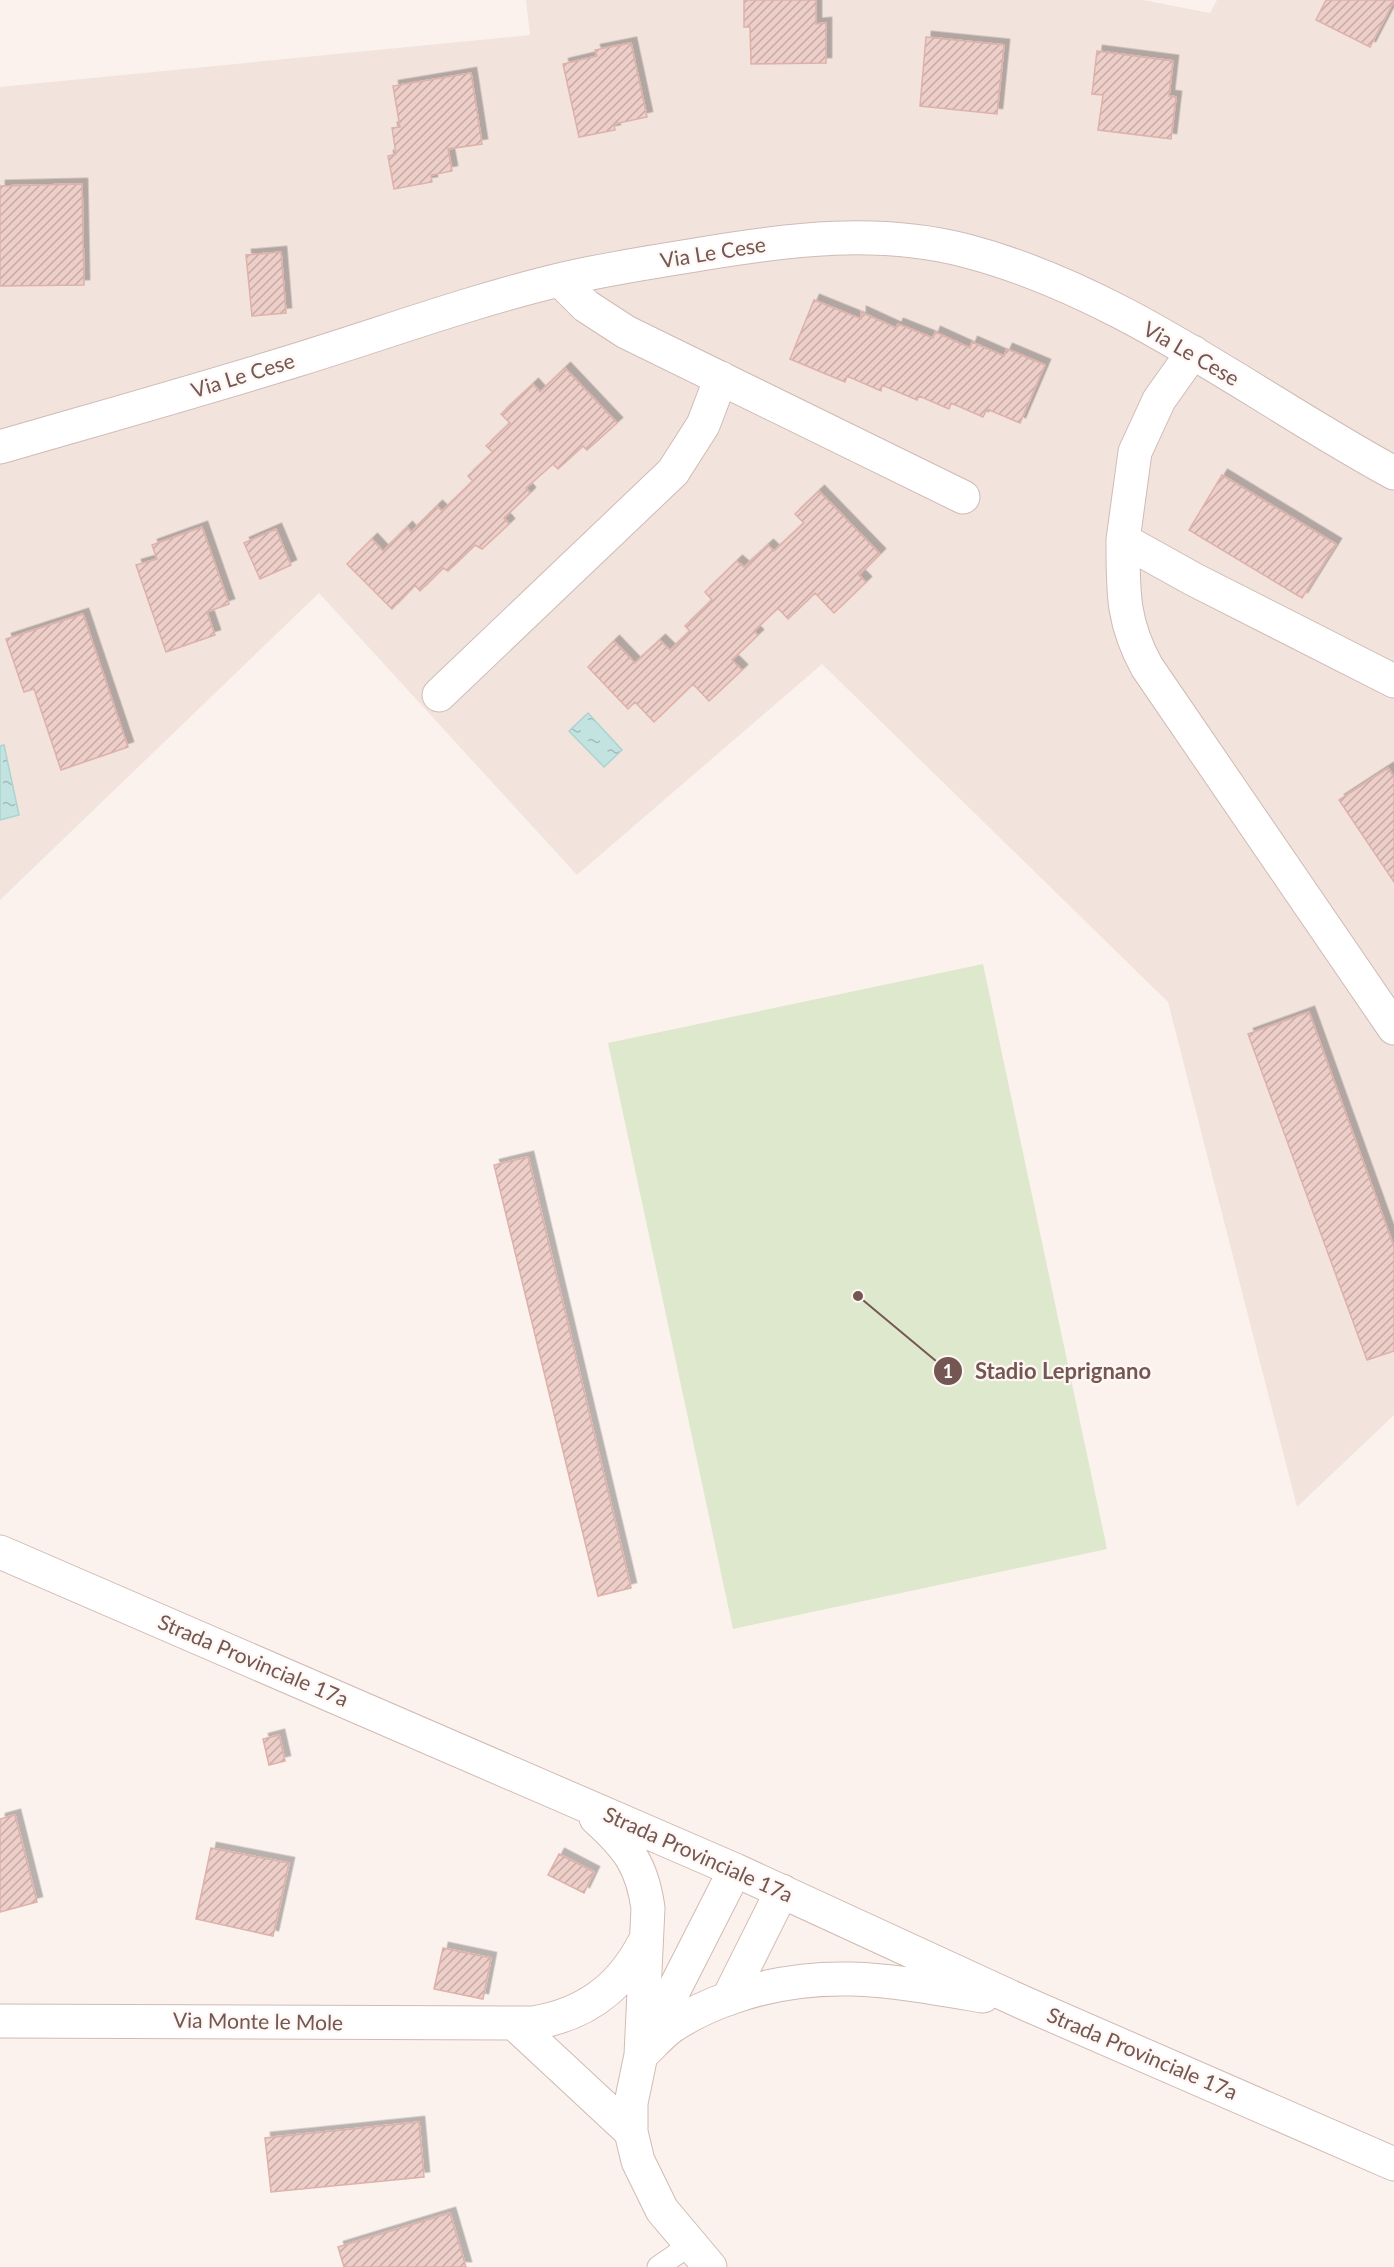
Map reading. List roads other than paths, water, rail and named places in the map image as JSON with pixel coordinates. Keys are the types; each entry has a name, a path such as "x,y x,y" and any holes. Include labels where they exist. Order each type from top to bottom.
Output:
{"street":[{"name":"Via Le Cese","path":"0,447 225,383 560,280 780,242 843,237 917,242 968,251 1024,269 1086,297 1193,352 1346,447 1394,473"},
{"path":"560,280 586,306 611,323 963,497"},
{"path":"1193,352 1159,400 1135,452 1123,540 1124,599 1128,625 1147,667 1394,1028"},
{"path":"439,694 673,472 703,424 721,378"},
{"path":"1123,540 1193,579 1394,681"},
{"name":"Strada Provinciale 17a","path":"0,1552 735,1870 1024,2003 1394,2164"},
{"path":"579,1802 622,1842 640,1872 648,1908 644,1943 641,2055 631,2103 631,2132 638,2160 662,2210 700,2256"},
{"path":"641,2055 735,1870"},
{"path":"728,1999 782,1891"},
{"name":"Via Monte le Mole","path":"0,2021 516,2025 552,2020 578,2011 595,2001 628,1972 644,1943"},
{"path":"641,2055 671,2027 706,2007 759,1988 789,1982 847,1977 916,1985 1024,2003"},
{"path":"516,2025 631,2132"}],"lane":[{"path":"658,2267 700,2256"}],"water":[{"path":"588,713 622,750 604,767 569,731"},
{"path":"4,745 19,815 0,820 0,746"}],"place":[{"name":"Stadio Leprignano","path":"858,1296"}]}
